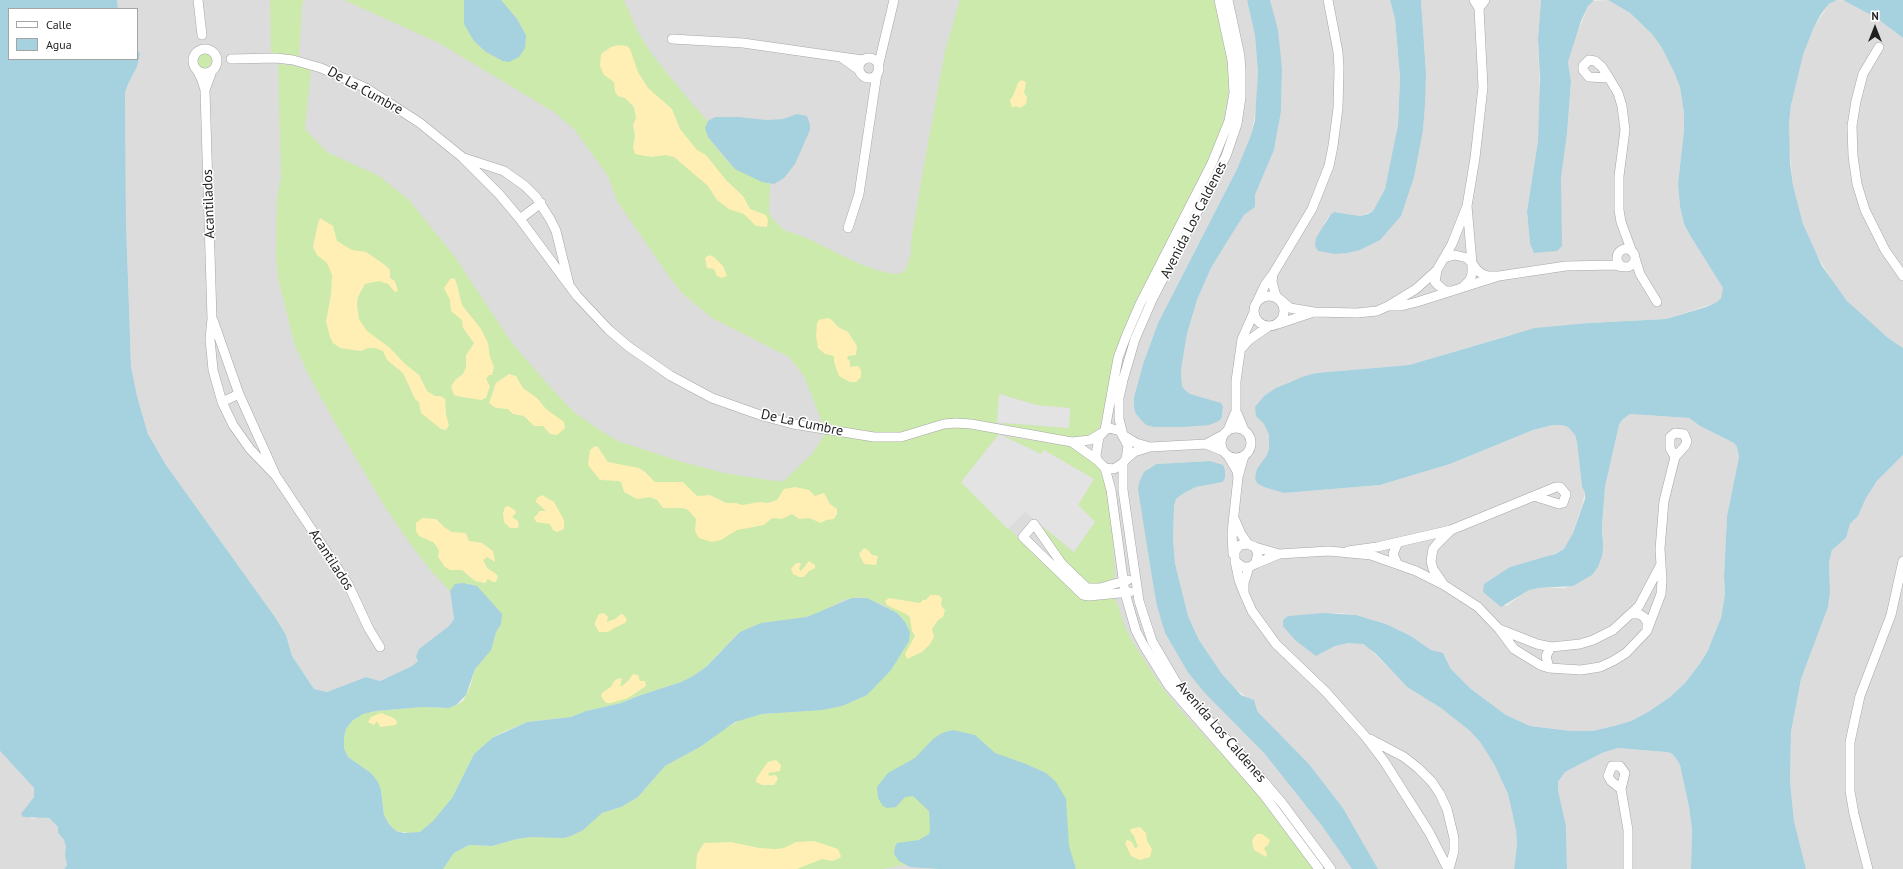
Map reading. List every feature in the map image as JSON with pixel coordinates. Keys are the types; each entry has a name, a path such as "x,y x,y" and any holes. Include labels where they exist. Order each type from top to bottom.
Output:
{"street":[{"path":"198,0 202,35 193,61 205,90"},
{"path":"848,228 859,194 878,70 894,0"},
{"name":"Avenida Los Caldenes","path":"1103,432 1118,358 1127,334 1140,304 1212,164 1229,121 1234,94 1232,60 1219,0"},
{"name":"Avenida Los Caldenes","path":"1123,435 1119,415 1120,398 1135,339 1152,300 1226,156 1237,124 1242,92 1240,56 1228,0"},
{"path":"1328,0 1338,52 1339,68 1338,108 1333,146 1328,166 1312,209 1265,286 1242,339 1236,381 1236,411 1244,430 1251,438 1252,443 1251,448 1244,456 1238,477 1232,533 1234,558 1239,580 1252,611 1276,644 1326,692 1365,736 1408,798 1449,869"},
{"path":"1314,312 1273,325 1264,326 1257,320 1255,308 1263,298 1272,297 1290,308 1314,312 1357,313 1377,311 1416,289 1436,270 1444,258 1467,206 1475,158 1483,87 1476,4 1485,0"},
{"path":"202,35 217,57 205,90"},
{"path":"873,104 870,87 861,73 859,64 864,59 879,50 886,37"},
{"path":"672,39 743,43 841,58 864,59 876,61 878,70"},
{"path":"1879,46 1863,74 1856,101 1852,126 1853,156 1857,184 1865,210 1885,250 1903,276"},
{"path":"197,51 203,48 212,50 231,59"},
{"name":"De La Cumbre","path":"231,59 276,58 293,60 338,74 395,106 437,136 480,174 520,219 570,287 609,330 650,362 671,376 712,398 763,416 793,424 874,437 901,438 944,424 956,423 971,424 1072,442"},
{"path":"841,58 869,78 878,70"},
{"path":"197,70 204,73 231,59"},
{"path":"1609,78 1618,92 1624,117 1619,176 1619,210 1640,274 1657,302"},
{"name":"Acantilados","path":"205,90 212,319 210,354 216,384 222,402 233,425 243,441 276,476"},
{"name":"De La Cumbre","path":"462,157 504,171 525,186 541,203 556,231 570,287"},
{"path":"520,219 541,203"},
{"path":"1463,287 1470,280 1472,274 1467,206"},
{"path":"1624,267 1617,260 1626,233"},
{"path":"1605,265 1619,253 1627,249 1634,255"},
{"path":"1444,258 1455,255 1467,258 1476,270 1482,274 1488,276 1499,276"},
{"path":"1624,267 1633,264 1634,255"},
{"path":"1388,306 1401,306 1417,302 1499,276 1524,271 1566,266 1605,265 1633,269 1640,274"},
{"path":"1436,270 1436,282 1438,286 1445,291 1452,291"},
{"path":"1241,349 1249,340 1280,322 1284,314 1284,309 1273,289 1273,274"},
{"name":"Acantilados","path":"212,319 239,394 276,476 348,584 369,629 380,646"},
{"path":"222,402 239,394"},
{"path":"1236,411 1221,443 1225,454 1237,471 1238,477"},
{"path":"1072,442 1097,460 1105,468 1114,469 1134,452 1150,447 1206,444 1236,428 1244,430"},
{"path":"1072,442 1090,440 1103,432 1115,429 1136,443 1150,447"},
{"path":"1097,460 1096,449 1103,432"},
{"path":"1123,435 1128,446 1125,461"},
{"path":"1206,444 1236,459 1244,456"},
{"path":"1348,551 1371,555 1397,563 1444,585 1478,607 1499,629 1514,649 1532,661 1549,668 1581,670 1600,667 1626,654 1647,631 1661,594 1662,581 1660,566 1664,500 1674,457"},
{"name":"Avenida Los Caldenes","path":"1125,461 1123,490 1135,579 1144,621 1152,641 1176,682 1282,803 1331,869"},
{"name":"Avenida Los Caldenes","path":"1105,468 1111,490 1125,593 1136,630 1168,686 1264,795 1319,869"},
{"path":"1279,554 1252,566 1239,566 1234,558 1237,548 1240,545 1252,546 1279,554 1348,551 1398,542 1451,530 1534,496"},
{"path":"1234,520 1258,554 1244,583 1244,593"},
{"path":"1135,579 1100,588 1087,588 1062,564 1034,524 1023,537 1083,595 1089,596 1137,591"},
{"path":"1416,571 1428,567 1431,561 1433,549 1441,538 1451,530"},
{"path":"1417,538 1427,541 1433,549"},
{"path":"1397,563 1393,554 1398,542"},
{"path":"1042,556 1051,548"},
{"path":"1431,561 1433,569 1444,585"},
{"path":"1868,869 1857,830 1850,791 1849,765 1851,736 1866,678 1892,615 1903,561"},
{"path":"1499,629 1537,644 1551,646 1580,644 1593,640 1613,630 1631,614 1645,596 1660,566"},
{"path":"1631,614 1639,614 1644,617 1647,622 1647,631"},
{"path":"1549,668 1546,661 1546,656 1551,646"},
{"path":"1365,736 1404,757 1432,782 1440,794 1447,810 1454,838 1454,851 1449,869"},
{"path":"1621,789 1628,835 1628,869"}],"shaded area":[{"path":"117,0 1247,0 1255,36 1258,72 1257,103 1251,135 1237,169 1158,323 1143,364 1134,397 1136,414 1146,425 1183,427 1222,417 1223,407 1190,394 1185,390 1182,386 1181,370 1187,334 1197,300 1211,268 1225,245 1244,215 1255,207 1255,195 1274,150 1281,112 1282,68 1270,0 1390,0 1395,19 1400,77 1398,125 1385,189 1373,211 1360,216 1334,212 1329,216 1324,224 1336,254 1360,250 1423,130 1426,73 1421,0 1541,0 1538,39 1540,98 1538,141 1527,211 1530,244 1534,253 1561,197 1561,178 1567,134 1571,81 1568,62 1588,6 1592,1 1608,0 1630,13 1652,34 1662,48 1680,87 1684,113 1684,130 1678,184 1680,207 1684,224 1723,288 1723,294 1718,302 1666,319 1589,323 1510,335 1409,365 1316,373 1289,382 1264,396 1258,418 1264,424 1269,435 1269,448 1267,455 1284,493 1380,485 1450,464 1533,430 1553,425 1568,427 1575,435 1577,442 1582,487 1585,493 1570,541 1564,549 1545,558 1510,567 1483,592 1506,606 1528,590 1538,588 1566,588 1603,536 1602,526 1605,487 1619,425 1622,420 1630,414 1689,418 1700,426 1734,443 1737,447 1739,457 1727,516 1724,577 1725,594 1721,618 1713,640 1701,662 1685,683 1670,697 1648,712 1631,721 1614,726 1592,731 1571,731 1530,726 1506,715 1471,689 1451,669 1445,656 1431,650 1411,636 1386,624 1356,615 1339,613 1288,616 1320,654 1335,646 1349,643 1360,643 1369,648 1407,687 1441,708 1470,731 1480,742 1494,764 1508,794 1516,830 1517,845 1514,869 1378,869 1343,808 1309,764 1258,712 1256,704 1234,688 1222,674 1199,640 1188,616 1175,563 1173,538 1174,506 1176,499 1184,493 1196,487 1223,482 1225,478 1210,461 1156,464 1149,468 1148,551 1153,584 1165,633 1187,671 1264,753 1322,826 1352,869 443,869 621,807 910,636 475,669 450,591 454,619 449,626 419,649 418,661 412,666 380,681 366,677 327,692 314,689 292,656 286,635 275,617 166,465 148,434 137,396 131,366 126,221 125,93 137,67 140,54 138,51 138,8 118,8"},
{"path":"1837,0 1847,1 1875,17 1903,38 1903,348 1868,321 1847,301 1834,284 1813,248 1803,224 1793,185 1789,145 1789,125 1793,91 1803,55 1814,27 1829,4"},
{"path":"999,394 1036,405 1070,408 1069,428 997,422"},
{"path":"999,434 1041,454 1044,450 1094,479 1078,505 1095,522 1074,552 1025,512 1008,529 961,482"},
{"path":"1903,455 1903,869 1806,869 1794,821 1790,781 1791,732 1801,679 1828,607 1830,593 1829,562 1832,550 1846,538 1850,524 1858,516 1866,498 1877,481"},
{"path":"1618,748 1671,753 1680,765 1692,829 1691,869 1567,869 1566,826 1558,790 1558,782 1565,772 1602,753"},
{"path":"0,751 34,788 34,797 23,811 32,819 39,817 49,818 58,827 58,833 64,840 66,847 67,865 64,869 0,869"}],"green space":[{"path":"270,0 304,0 302,6 299,57 271,54"},
{"path":"344,0 464,0 464,24 474,41 486,52 503,61 526,44 526,35 517,19 501,0 624,0 638,32 651,53 693,105 708,121 705,128 708,137 723,156 735,169 770,184 769,213 774,220 784,230 807,238 853,261 876,270 894,274 902,273 906,269 911,254 911,241 945,51 960,0 1214,0 1224,44 1229,78 1228,97 1221,131 1206,166 1135,303 1120,342 1100,427 1092,435 1072,439 1002,426 1002,423 1068,428 1070,409 1036,405 1000,394 996,432 999,434 962,482 1079,598 1085,600 1115,599 1131,639 1161,686 1181,711 1229,762 1262,801 1314,869 940,869 904,865 882,869 443,869 454,853 469,845 492,846 517,839 532,837 564,838 583,830 602,813 621,807 638,797 665,766 700,747 723,730 743,718 762,714 822,710 842,706 867,695 891,670 908,626 901,617 884,605 861,597 846,599 814,615 767,622 751,627 736,635 706,667 681,682 621,703 586,711 571,717 527,722 503,732 492,738 474,754 452,798 440,815 420,832 410,833 396,831 389,824 384,815 381,790 371,773 348,757 344,748 346,729 352,721 363,714 376,711 423,707 449,708 463,701 470,687 475,669 491,650 496,632 501,624 477,586 463,583 455,585 450,591 431,571 411,545 385,507 337,426 310,378 294,343 278,278 276,255 277,199 281,177 278,64 311,70 305,129 327,152 379,176 409,200 455,257 512,343 574,412 595,427 618,441 682,462 724,473 774,481 784,481 812,454 824,436 822,422 804,376 789,357 712,318 683,294 670,278 617,201 608,176 574,129 554,112 439,43"},
{"path":"201,52 207,52 212,57 210,66 207,68 201,68 196,63 196,57"},
{"path":"1003,436 1064,445 1080,451 1093,461 1100,470 1104,480 1111,520 1115,574 1113,581 1094,586 1085,583 1062,557 1040,524 1073,552 1078,505 1044,451 1041,455"}],"sand":[{"path":"618,45 627,46 630,49 638,72 648,88 672,109 680,129 697,150 706,155 726,180 743,196 750,209 766,215 768,220 767,227 756,226 744,214 729,209 717,200 708,186 674,157 666,155 651,157 635,154 633,147 635,136 633,125 636,118 634,107 625,98 618,96 615,92 614,82 604,75 600,66 601,54 611,47"},
{"path":"1021,80 1026,82 1024,93 1027,97 1026,104 1020,108 1016,106 1012,108 1010,100"},
{"path":"320,218 333,226 337,241 352,250 366,252 390,270 390,278 395,281 398,291 395,292 388,284 379,281 365,284 358,297 357,305 359,319 367,331 390,348 404,363 419,375 427,391 435,396 440,396 445,399 446,415 449,425 446,430 441,429 421,413 419,402 415,399 403,373 387,360 383,351 375,348 368,348 361,351 340,348 333,343 326,322 331,294 332,275 327,263 317,255 313,247"},
{"path":"709,255 714,257 723,266 727,276 721,278 717,276 714,269 707,268 705,258"},
{"path":"451,278 455,279 462,305 481,329 488,343 490,357 494,367 492,375 489,375 486,379 490,386 486,398 481,400 454,395 451,387 455,380 463,374 466,367 466,355 474,343 463,328 462,320 451,311 450,300 444,288"},
{"path":"828,318 838,327 848,332 857,346 856,355 848,356 847,358 850,361 850,367 858,366 861,370 861,377 856,382 850,382 839,376 834,362 834,356 825,354 818,348 816,336 817,323 819,320"},
{"path":"509,374 516,376 523,388 537,398 546,409 564,422 565,428 557,435 550,434 543,426 534,426 524,416 513,414 508,409 496,408 489,403 496,383"},
{"path":"595,446 598,447 608,462 639,468 655,482 683,482 697,496 710,495 726,503 736,503 742,505 760,502 768,503 777,500 784,489 795,487 809,490 815,496 824,493 830,504 837,509 837,514 834,519 826,520 821,523 809,518 799,519 792,514 782,519 772,518 764,525 737,530 721,540 712,542 699,538 695,531 696,519 688,510 683,508 663,508 657,500 650,497 637,499 624,492 621,482 600,480 588,465 590,450"},
{"path":"542,495 554,502 564,520 564,529 557,532 553,530 550,524 536,522 534,517 539,511 546,511 536,502 537,498"},
{"path":"508,506 515,510 516,513 512,517 518,521 519,526 517,528 510,528 504,522 503,513 505,507"},
{"path":"422,518 436,519 452,532 466,533 469,541 482,543 493,551 495,562 487,557 483,560 487,568 498,576 496,582 488,579 485,583 475,581 462,570 450,570 445,567 438,557 439,551 433,542 419,536 416,531 416,523"},
{"path":"864,548 872,555 878,556 876,565 864,564 859,554"},
{"path":"809,561 815,565 815,568 809,571 804,577 799,577 793,574 791,569 796,563 801,563 799,569 801,571"},
{"path":"930,595 938,595 942,598 941,605 945,610 943,617 938,620 932,629 934,637 930,644 922,652 907,659 905,654 915,636 912,631 910,618 908,615 887,605 885,601 889,598 920,603 923,600 926,600"},
{"path":"604,613 608,617 607,622 615,619 621,614 624,615 627,620 625,623 608,632 599,632 595,622 599,614"},
{"path":"633,674 638,675 640,681 645,681 646,686 628,698 606,703 601,696 603,692 611,687 614,681 619,678 622,679 620,686 622,686"},
{"path":"381,713 394,718 397,722 396,725 380,727 377,721 374,725 368,722 371,717"},
{"path":"776,760 781,765 780,771 768,773 769,776 776,775 778,779 774,785 762,785 756,782 756,779 768,762"},
{"path":"1140,827 1146,833 1147,841 1152,849 1150,857 1140,860 1131,856 1125,843 1127,840 1131,841 1135,848 1138,847 1134,836 1130,831 1131,829"},
{"path":"1257,834 1262,834 1270,840 1268,845 1264,848 1267,854 1266,857 1254,850 1252,841"},
{"path":"814,841 838,849 841,856 840,858 832,861 822,859 797,869 696,869 697,854 704,843 731,842 759,848 776,849 784,848 796,842"}],"water":[{"path":"0,0 117,0 118,8 8,8 8,60 138,60 138,51 140,54 137,67 125,93 126,221 131,366 137,396 148,434 166,465 275,617 286,635 292,656 314,689 327,692 366,677 380,681 412,666 418,661 416,657 419,649 449,626 454,619 450,591 455,584 463,583 477,586 502,614 501,624 496,632 491,650 475,669 466,695 456,705 449,708 423,707 376,711 363,714 352,721 346,729 344,748 348,757 371,773 378,782 381,790 384,815 389,824 396,831 404,833 420,832 433,821 452,798 474,754 492,738 527,722 571,717 586,711 621,703 681,682 706,667 740,632 761,623 807,617 852,598 867,598 897,613 905,622 910,632 909,641 891,670 867,695 842,706 822,710 762,714 735,722 700,747 665,766 638,797 621,807 602,813 583,830 564,838 532,837 517,839 492,846 469,845 454,853 443,869 64,869 67,865 65,854 66,847 64,840 58,833 58,827 49,818 23,817 21,814 34,797 34,788 0,751"},
{"path":"464,0 501,0 517,19 526,35 525,48 519,57 509,62 503,61 486,52 474,41 464,24"},
{"path":"1247,0 1270,0 1278,30 1282,68 1281,112 1274,150 1255,195 1255,207 1244,215 1225,245 1211,268 1197,300 1187,334 1181,370 1182,386 1185,390 1190,394 1221,403 1223,407 1222,417 1219,421 1209,425 1154,427 1146,425 1136,414 1134,408 1134,397 1143,364 1158,323 1237,169 1251,135 1255,120 1258,72 1255,36"},
{"path":"1390,0 1421,0 1426,73 1425,103 1423,130 1414,177 1401,216 1380,240 1360,250 1347,253 1336,254 1318,251 1315,246 1316,238 1331,214 1334,212 1360,216 1368,214 1373,211 1385,189 1398,125 1400,77 1395,19"},
{"path":"1541,0 1594,0 1588,6 1581,21 1568,62 1571,81 1567,134 1561,178 1562,246 1557,251 1534,253 1530,244 1527,211 1538,141 1540,79 1538,39"},
{"path":"1608,0 1837,0 1829,4 1821,14 1814,27 1803,55 1791,105 1789,125 1790,163 1793,185 1803,224 1822,266 1847,301 1887,337 1903,348 1903,455 1877,481 1866,498 1858,516 1850,524 1846,538 1832,550 1829,562 1830,593 1828,607 1801,679 1791,732 1790,781 1794,821 1806,869 1691,869 1692,829 1680,765 1671,753 1618,748 1602,753 1565,772 1558,782 1558,790 1566,826 1567,869 1514,869 1517,845 1516,830 1508,794 1494,764 1480,742 1470,731 1441,708 1407,687 1375,653 1363,644 1349,643 1335,646 1316,656 1295,640 1283,626 1283,620 1288,616 1324,613 1356,615 1386,624 1411,636 1431,650 1443,653 1451,669 1471,689 1506,715 1530,726 1571,731 1592,731 1614,726 1631,721 1648,712 1670,697 1685,683 1708,650 1721,618 1725,594 1724,577 1727,516 1739,457 1737,447 1734,443 1700,426 1689,418 1630,414 1622,420 1619,425 1605,487 1602,526 1603,547 1602,556 1598,567 1592,575 1573,586 1529,590 1501,607 1483,592 1484,584 1510,567 1555,554 1564,549 1573,533 1585,499 1585,493 1582,487 1577,442 1575,435 1568,427 1553,425 1533,430 1450,464 1380,485 1284,493 1264,487 1257,483 1255,478 1257,469 1267,455 1269,448 1269,435 1264,424 1256,416 1255,407 1264,396 1276,388 1302,377 1316,373 1409,365 1535,328 1589,323 1666,319 1706,307 1717,302 1721,298 1723,288 1684,224 1680,207 1678,184 1684,130 1684,113 1680,87 1662,48 1652,34 1630,13"},
{"path":"1843,0 1903,0 1903,38 1875,17"},
{"path":"797,114 807,116 810,124 810,130 795,164 784,178 774,184 762,182 735,169 708,137 705,128 708,121 715,117 738,117 767,120 783,119"},
{"path":"1210,461 1223,465 1225,470 1225,478 1223,482 1196,487 1176,499 1174,506 1173,538 1175,563 1188,616 1199,640 1222,674 1241,695 1254,700 1258,712 1309,764 1343,808 1378,869 1352,869 1322,826 1264,753 1204,692 1187,671 1165,633 1157,606 1153,584 1138,489 1140,480 1144,472 1156,464"},
{"path":"953,730 975,735 995,753 1046,773 1056,782 1066,799 1069,846 1076,869 940,869 910,867 899,861 894,854 897,843 919,840 929,834 929,811 913,796 905,797 896,807 887,808 883,806 878,798 877,787 888,773 915,758 933,739 942,733"}]}
